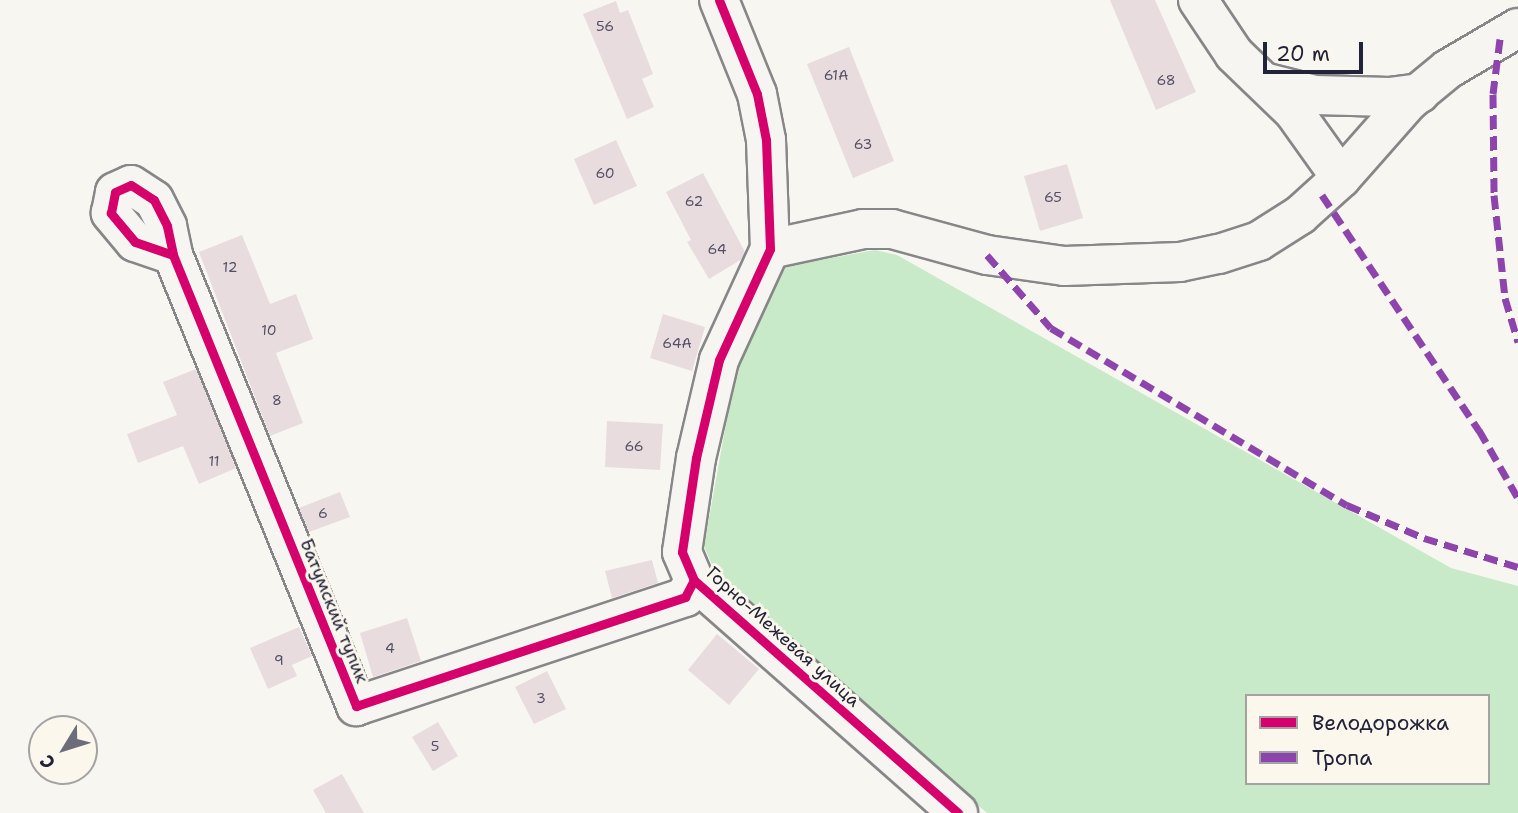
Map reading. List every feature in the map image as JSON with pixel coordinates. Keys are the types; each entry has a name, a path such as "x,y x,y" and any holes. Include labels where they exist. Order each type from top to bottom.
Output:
{"street":[{"name":"Горно-Межевая улица","path":"719,0 757,94 766,140 770,249 719,360 696,458 682,552 694,580 958,813"},
{"path":"1198,0 1234,54 1294,112 1341,178"},
{"path":"770,249 863,229 892,229 987,255 1064,266 1180,262 1259,241 1300,215 1341,178 1420,93 1448,69 1518,28"},
{"path":"1267,83 1315,95 1389,97 1420,93"},
{"name":"Батумский тупик","path":"170,240 356,706 685,597 694,580"}],"green space":[{"path":"875,250 897,255 1451,568 1518,586 1518,813 987,813 719,581 704,546 737,363 783,267"}],"building":[{"path":"1110,0 1155,0 1196,92 1156,110"},
{"path":"616,1 620,13 628,10 653,74 642,79 654,107 627,119 583,14"},
{"path":"849,47 894,161 853,178 807,64"},
{"path":"616,140 637,186 594,205 574,159"},
{"path":"1067,164 1083,218 1040,231 1024,176"},
{"path":"703,173 745,252 742,259 709,279 687,242 691,240 666,192"},
{"path":"242,235 270,304 296,294 313,339 276,353 303,423 270,436 199,252"},
{"path":"663,314 705,327 692,371 650,358"},
{"path":"196,369 236,468 199,484 183,446 138,463 127,434 177,415 163,382"},
{"path":"607,421 663,424 660,470 605,467"},
{"path":"340,492 350,517 309,532 299,508"},
{"path":"652,560 658,583 612,598 605,571"},
{"path":"407,618 421,661 373,677 360,633"},
{"path":"299,627 312,656 292,665 297,676 268,689 250,648"},
{"path":"717,634 759,669 729,705 688,670"},
{"path":"547,671 566,709 534,724 515,687"},
{"path":"438,722 458,756 433,771 412,737"},
{"path":"342,774 364,813 326,813 313,790"}],"marked path":[{"path":"1500,39 1493,94 1494,195 1505,298 1518,342"},
{"path":"1322,195 1479,430 1518,498"},
{"path":"987,255 1051,328 1347,505 1424,538 1518,567"}],"cycle path":[{"path":"719,0 757,94 766,140 770,249 719,360 696,458 682,552 694,580 958,813"},
{"path":"173,255 135,242 111,213 115,192 131,185 154,200 167,226 173,255 356,706 685,597 694,580"}]}
